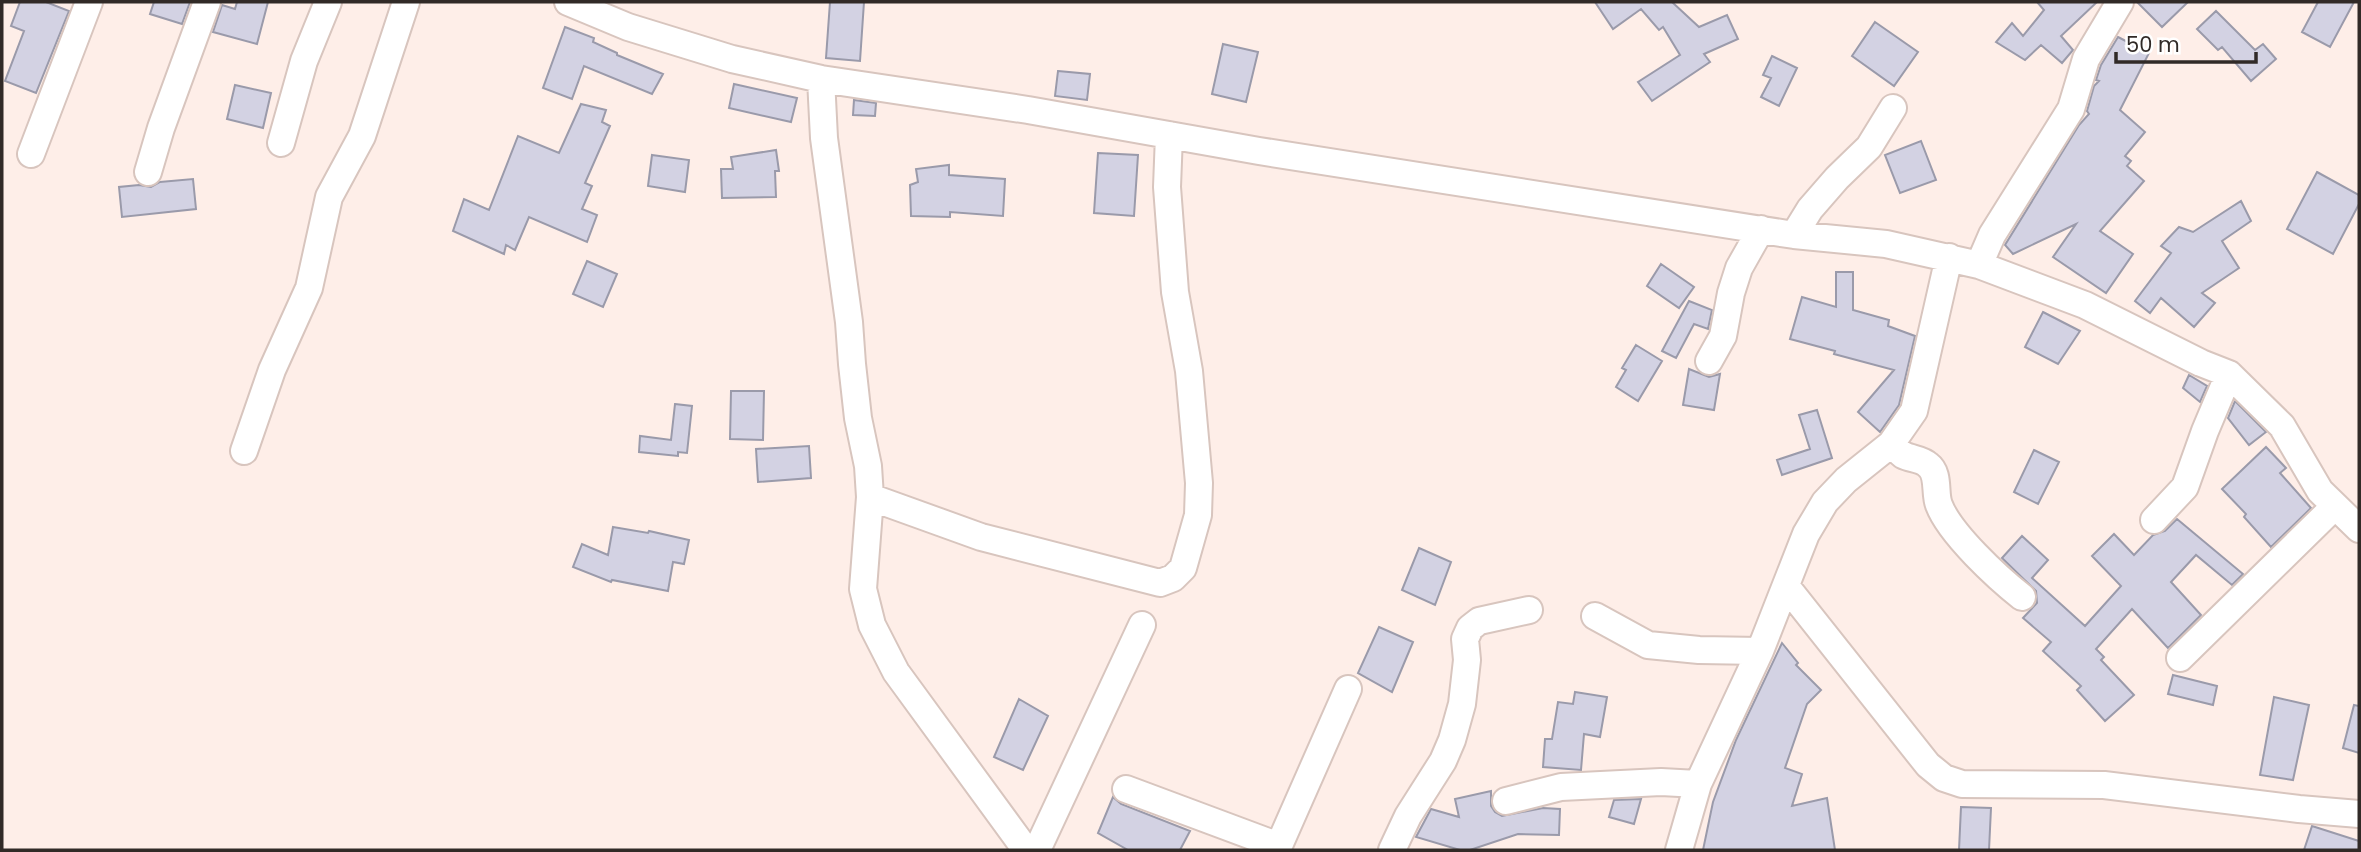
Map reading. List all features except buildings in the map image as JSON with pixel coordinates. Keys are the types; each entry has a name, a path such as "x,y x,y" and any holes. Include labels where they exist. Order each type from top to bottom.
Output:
{"street":[{"path":"31,154 89,2"},
{"path":"148,172 161,128 207,2"},
{"path":"281,143 304,61 328,2"},
{"path":"244,451 272,370 309,288 329,197 362,136 406,2"},
{"path":"568,2 628,27 732,59 821,79 1028,110 1259,151 1794,235 1886,243 1979,265 2085,305 2201,363 2230,374 2282,426 2320,491 2359,529"},
{"path":"1979,265 1992,234 2071,109 2086,58 2120,2"},
{"path":"821,79 824,138 849,322 858,418 868,466 870,497 863,589 872,625 896,672 1026,850"},
{"path":"1794,235 1810,209 1869,147 1893,108"},
{"path":"870,497 981,537 1160,583 1173,578 1183,568 1198,515 1199,484 1189,372 1175,292 1167,187 1169,135"},
{"path":"1709,361 1723,336 1739,268 1761,229"},
{"path":"1679,850 1698,784 1760,651 1805,534 1825,502 1846,480 1892,444 1914,411 1949,257"},
{"path":"2154,520 2185,487 2205,431 2230,374"},
{"path":"1892,444 1903,454 1929,465 1935,474 1939,506 1952,525 1997,578 2022,597"},
{"path":"2180,658 2335,506"},
{"path":"1786,586 1928,765 1944,778 1962,784 2104,785 2359,814"},
{"path":"1392,850 1408,816 1443,761 1452,740 1462,704 1467,660 1465,639 1470,628 1479,621 1529,610"},
{"path":"1595,615 1648,645 1699,650 1760,651"},
{"path":"1037,850 1142,625"},
{"path":"1126,789 1278,848 1348,689"},
{"path":"1506,801 1561,787 1698,784"}]}
